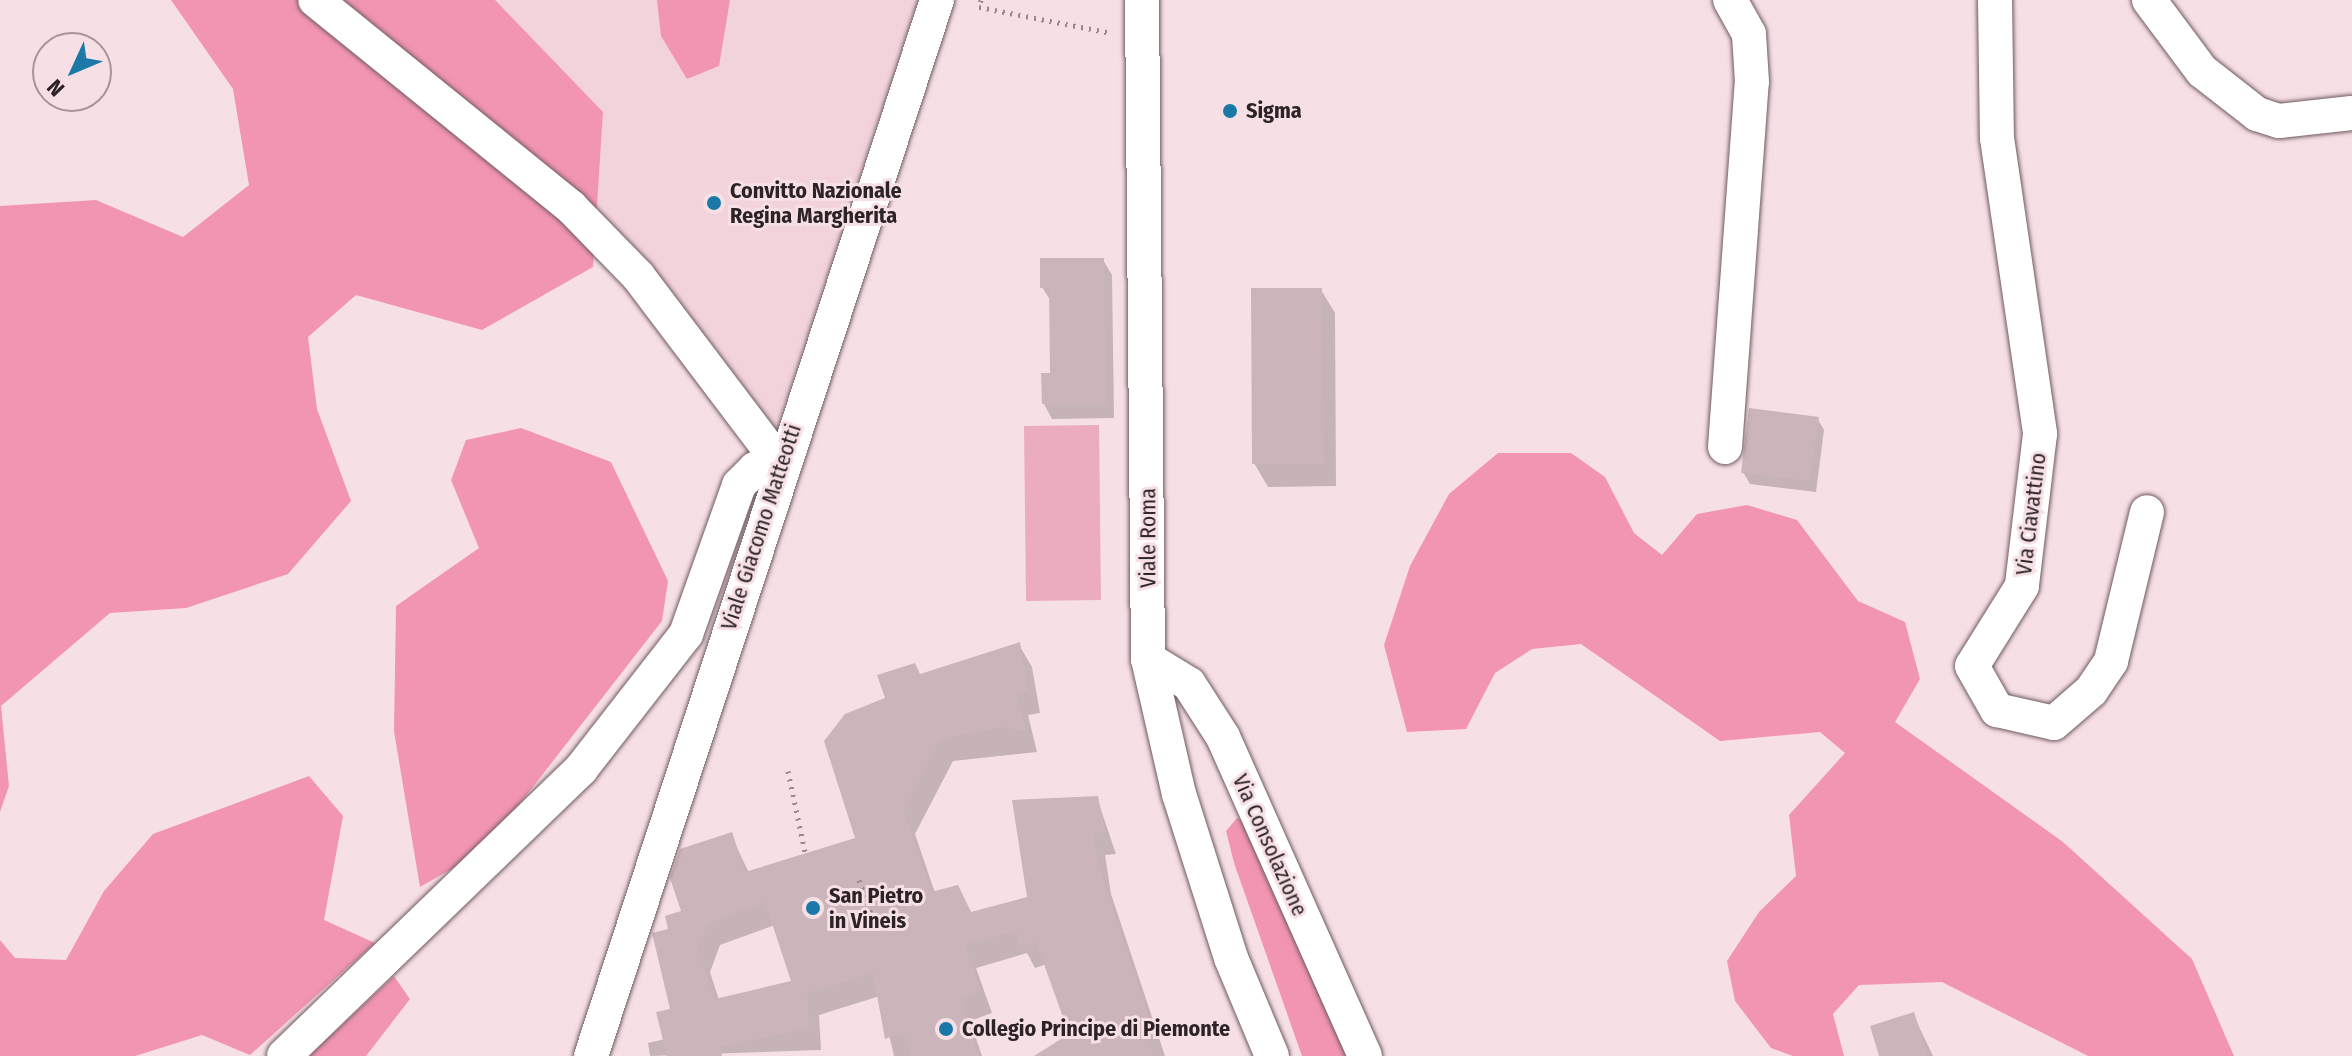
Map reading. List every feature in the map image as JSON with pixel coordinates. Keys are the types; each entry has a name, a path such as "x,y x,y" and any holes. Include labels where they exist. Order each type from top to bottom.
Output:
{"street":[{"path":"284,1056 581,769 686,634 739,485 755,469 781,465 638,276 571,207 315,0"},
{"name":"Viale Giacomo Matteotti","path":"591,1056 781,465 937,0"},
{"name":"Viale Roma","path":"1142,0 1148,659 1203,868 1272,1056"},
{"path":"1725,447 1752,82 1749,34 1730,0"},
{"name":"Via Ciavattino","path":"1995,0 1997,138 2040,434 2022,586 1972,666 1997,710 2054,723 2091,691 2111,661 2147,512"},
{"path":"2149,0 2202,71 2257,114 2279,121 2352,113"},
{"name":"Via Consolazione","path":"1148,659 1189,684 1223,737 1365,1056"}],"path":[{"path":"981,0 979,7 1114,34 1114,23"},
{"path":"788,771 805,852"},
{"path":"859,880 874,922"}],"shaded area":[{"path":"171,0 495,0 603,112 593,267 482,330 356,295 308,337 317,409 351,501 288,574 186,608 110,613 1,706 9,786 0,812 0,206 96,200 183,237 249,185 233,89"},
{"name":"Convitto Nazionale Regina Margherita","path":"333,0 918,0 776,431"},
{"path":"657,0 730,0 719,66 687,79 661,36"},
{"path":"1099,425 1101,600 1026,601 1024,426"},
{"path":"521,428 611,462 668,581 662,621 483,851 420,887 394,731 396,606 479,548 451,480 466,440"},
{"path":"1498,453 1571,453 1605,477 1634,533 1662,555 1697,514 1747,505 1797,520 1858,601 1905,622 1920,679 1895,722 2063,842 2192,959 2234,1056 2088,1056 1942,982 1859,985 1833,1014 1844,1056 1793,1056 1771,1048 1735,1001 1727,961 1759,912 1796,876 1789,815 1845,753 1820,732 1720,741 1581,644 1532,649 1495,673 1466,729 1407,732 1384,645 1410,566 1449,494"},
{"path":"309,776 343,816 324,920 375,943 250,1055 202,1035 135,1056 0,1056 0,940 15,958 66,960 104,891 153,834"},
{"path":"1237,818 1244,822 1352,1056 1302,1056 1234,863 1226,831"},
{"path":"394,976 410,999 366,1056 309,1056"}],"building":[{"path":"1040,258 1104,258 1106,404 1042,404 1041,373 1050,373 1049,288 1040,288"},
{"path":"1251,288 1322,288 1324,464 1252,464"},
{"path":"1749,408 1819,417 1810,481 1741,473"},
{"path":"1020,642 1028,690 1016,693 1026,731 1001,727 940,739 904,811 931,892 958,885 971,912 1027,897 1012,800 1098,796 1105,832 1093,833 1100,870 1154,1033 1146,1037 1154,1056 1034,1056 1069,1034 1036,942 1021,947 1016,931 965,945 981,991 959,998 978,1056 911,1056 903,1032 885,1039 873,973 807,993 809,1028 720,1047 722,1056 667,1056 656,1012 670,1009 652,933 668,929 665,916 681,911 670,878 680,849 732,832 745,872 855,838 824,741 845,714 885,698 877,675 915,663 920,674","holes":["765,902 791,981 715,999 698,948 708,923"]},
{"path":"1914,1012 1928,1056 1879,1056 1870,1026"}],"place":[{"name":"Sigma","path":"1230,111"},
{"name":"Convitto Nazionale Regina Margherita","path":"714,203"},
{"name":"San Pietro in Vineis","path":"813,908"},
{"name":"Collegio Principe di Piemonte","path":"946,1029"}]}
